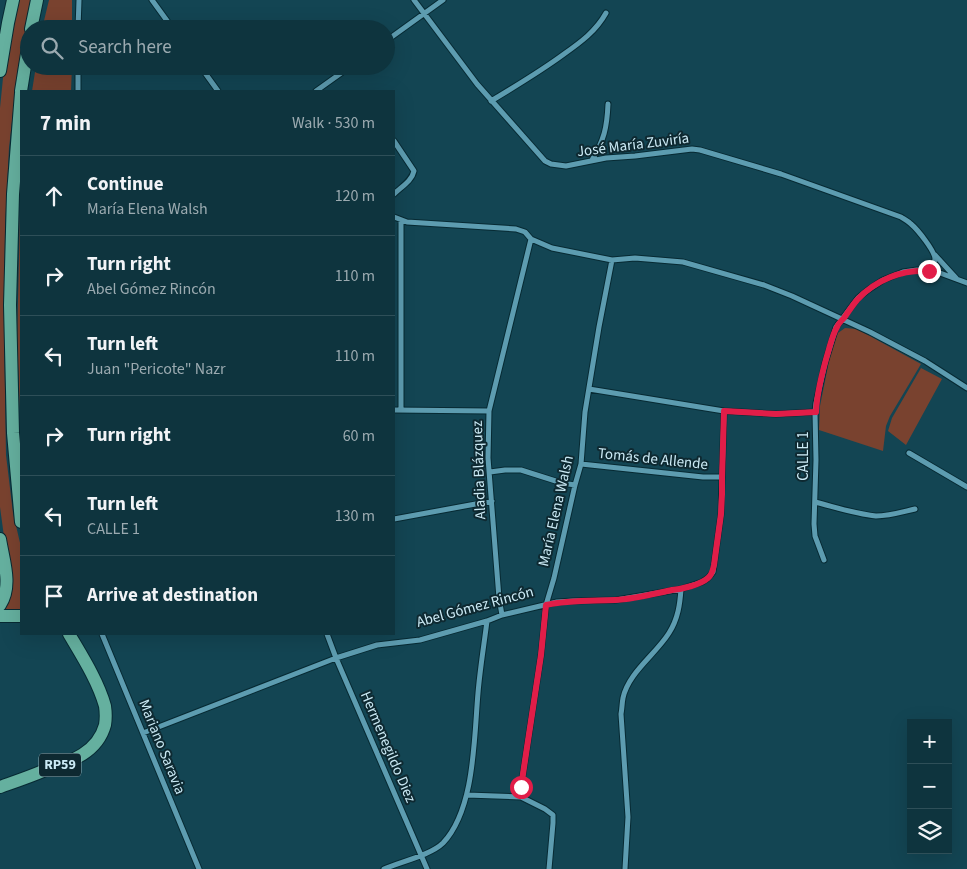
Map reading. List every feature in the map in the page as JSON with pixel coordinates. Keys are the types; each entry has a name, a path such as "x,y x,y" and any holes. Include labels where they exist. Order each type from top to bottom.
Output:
{"main road":[{"path":"0,71 13,0"},
{"path":"33,20 37,0"},
{"path":"21,90 24,75"},
{"path":"20,103 12,194 10,305 13,432 20,511"},
{"path":"0,539 6,579 4,597 0,605"},
{"path":"0,616 20,616"},
{"name":"RP59","path":"0,787 82,756 93,747 102,735 106,708 89,668 70,635"}],"street":[{"path":"78,0 78,20"},
{"path":"152,0 167,20"},
{"name":"José María Zuviría","path":"414,0 477,84 544,161 560,166 592,160 700,150 781,174 901,216 918,230 934,255 958,280"},
{"path":"395,35 443,0"},
{"path":"491,101 549,65 585,38 601,23 606,14"},
{"path":"78,75 78,90"},
{"path":"206,75 217,90"},
{"path":"317,90 338,75"},
{"path":"592,160 601,146 605,134 608,122 608,104"},
{"path":"395,142 414,171 411,178 395,193"},
{"path":"395,217 407,222 516,229 525,232 531,239 552,248 612,260 634,258 683,262 764,285 843,319 925,361 967,388"},
{"path":"401,220 401,410"},
{"name":"Aladia Blázquez","path":"502,615 488,458 489,411 531,239"},
{"path":"923,271 933,263 935,260 934,255"},
{"name":"María Elena Walsh","path":"521,797 546,605 581,464 585,412 612,260"},
{"name":"CALLE 1","path":"824,560 815,536 814,524 816,403 836,327 858,298 883,280 903,272 917,270 940,273 967,283"},
{"path":"589,389 724,411 776,414 816,412"},
{"path":"395,410 489,411"},
{"path":"722,478 724,411"},
{"path":"909,453 967,487"},
{"name":"Tomás de Allende","path":"581,464 722,478"},
{"path":"490,472 521,470 562,483 575,485"},
{"name":"Abel Gómez Rincón","path":"143,733 336,658 377,645 420,640 502,615 557,602 624,599 681,589 693,585 708,578 713,572 721,514 722,478"},
{"path":"395,519 492,501"},
{"path":"815,502 877,516 891,515 915,509"},
{"path":"625,869 628,817 621,714 623,698 631,679 669,633 679,610 681,589"},
{"path":"384,869 432,851 442,843 458,820 467,795 471,770 479,679 487,621"},
{"name":"Mariano Saravia","path":"102,635 198,869"},
{"name":"Hermenegildo Diez","path":"327,635 427,869"},
{"path":"467,795 521,797 545,809 553,816 554,823 549,869"}],"shaded area":[{"path":"17,0 32,0 28,20 20,20 20,57 9,148 5,227 6,455 13,513 20,543 20,610 0,610 10,581 0,507 0,108 5,58"},
{"path":"49,0 72,0 72,20 44,20"},
{"path":"35,75 72,75 71,90 32,90"},
{"path":"20,214 20,410 17,342"},
{"path":"845,328 857,329 921,364 890,416 886,426 883,451 819,430 820,406 831,351 838,333"},
{"path":"921,368 942,379 906,445 888,431 892,418"}],"route":[{"path":"521,787 541,655 546,605 557,602 631,598 681,589 708,578 713,572 721,514 724,411 776,414 816,412 816,403 833,335 836,327 858,298 883,280 903,272 929,271"}]}
